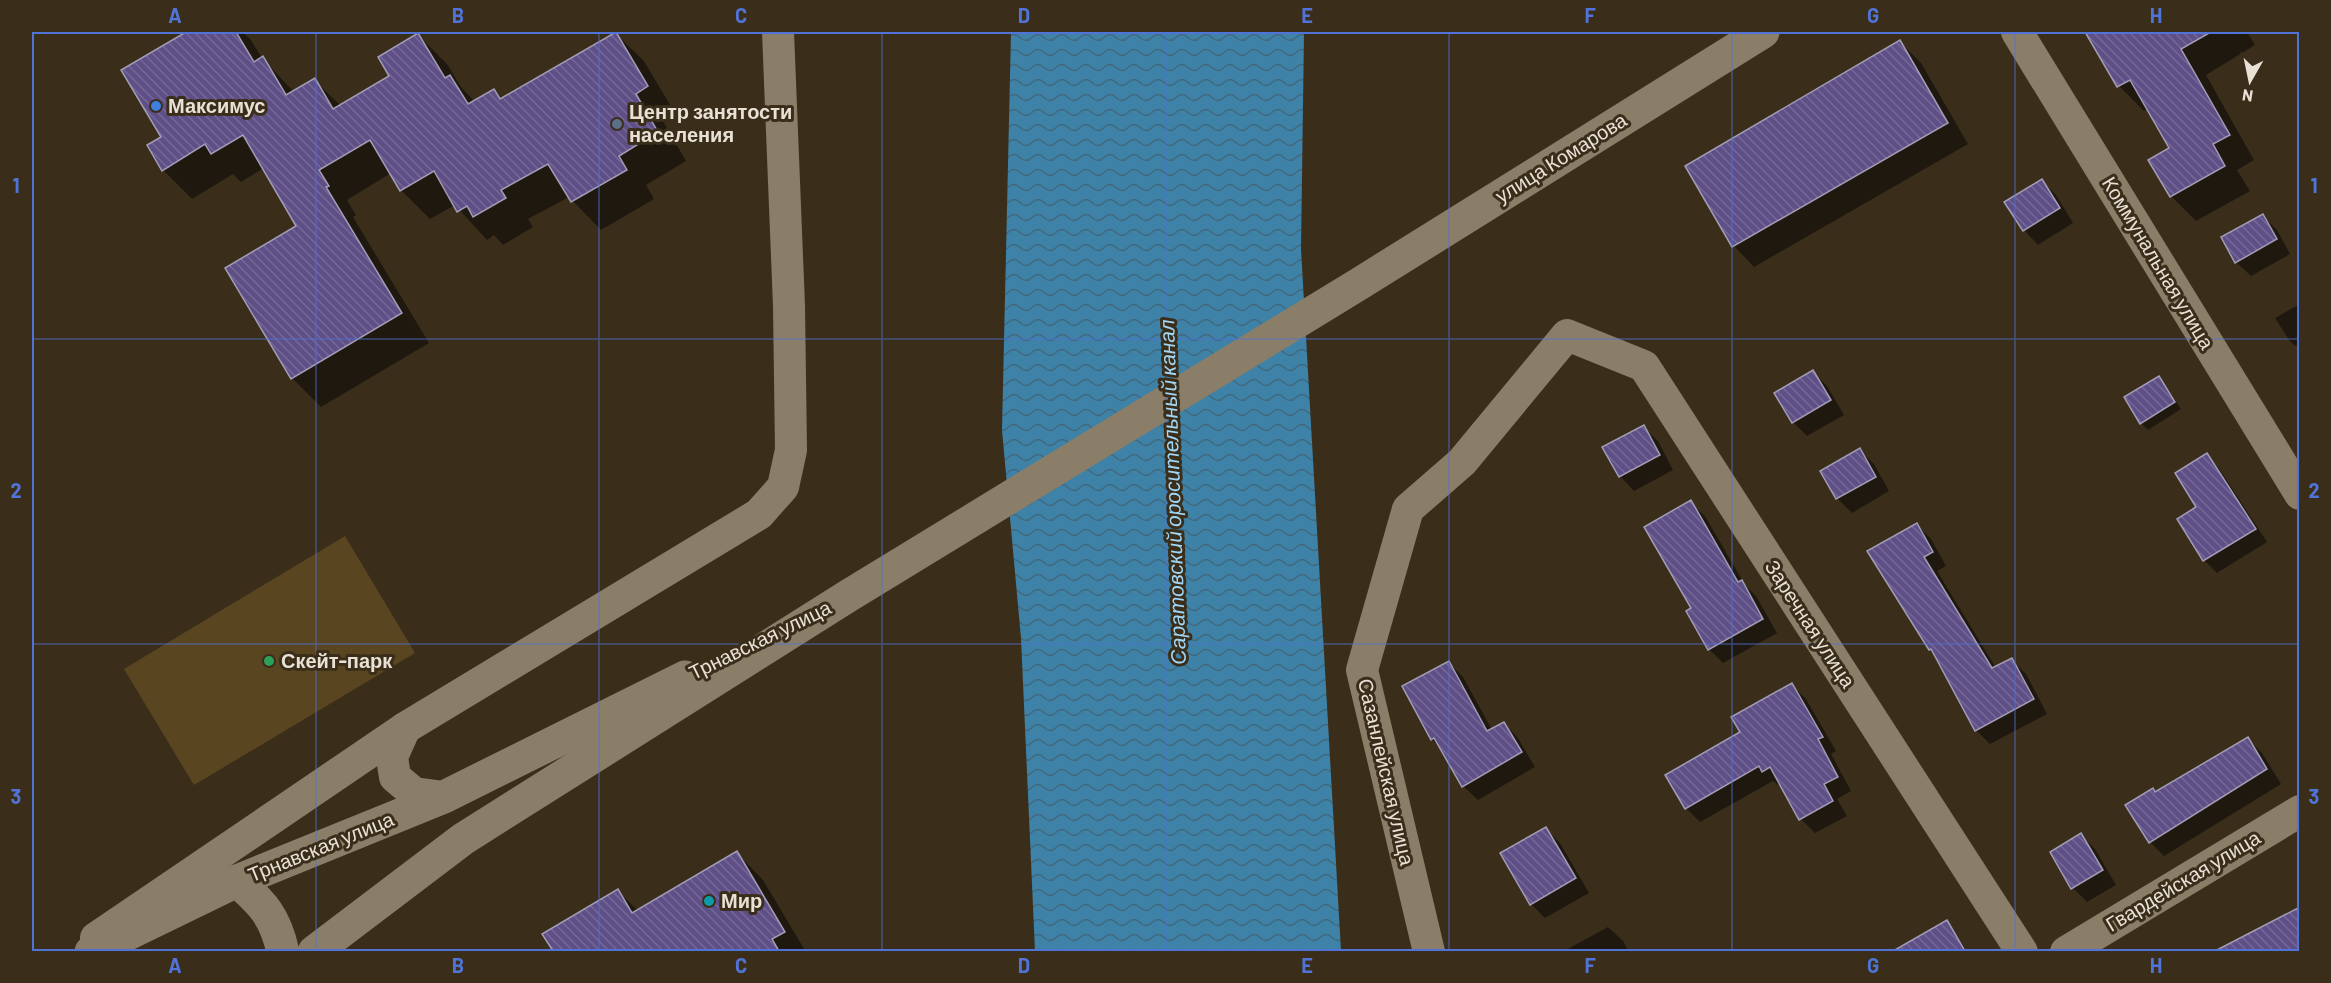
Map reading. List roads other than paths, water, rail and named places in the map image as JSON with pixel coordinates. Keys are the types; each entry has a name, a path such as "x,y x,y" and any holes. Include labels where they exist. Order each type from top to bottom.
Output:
{"main road":[{"name":"улица Комарова","path":"848,596 1359,284 1763,32"},
{"name":"Трнавская улица","path":"91,951 237,881 444,797 848,596"},
{"name":"Трнавская улица","path":"314,951 463,839 848,596"},
{"path":"237,881 262,904 279,934 283,951"}],"street":[{"path":"76,951 405,728 759,514 783,487 791,450 789,306 778,32"},
{"name":"Коммунальная улица","path":"2017,32 2300,494"},
{"name":"Сазанлейская улица","path":"1429,951 1362,670 1408,509 1462,462 1567,334"},
{"name":"Заречная улица","path":"1567,334 1644,366 2022,951"},
{"path":"405,728 392,757 395,777 414,793 444,797"},
{"name":"Гвардейская улица","path":"2066,951 2300,811"}],"water":[{"name":"Саратовский оросительный канал","path":"1011,32 1304,32 1301,249 1341,951 1035,951 1021,638 1002,430"}],"place":[{"name":"Максимус","path":"156,106"},
{"name":"Центр занятости населения","path":"617,124"},
{"name":"Скейт-парк","path":"269,661"},
{"name":"Мир","path":"709,901"}]}
